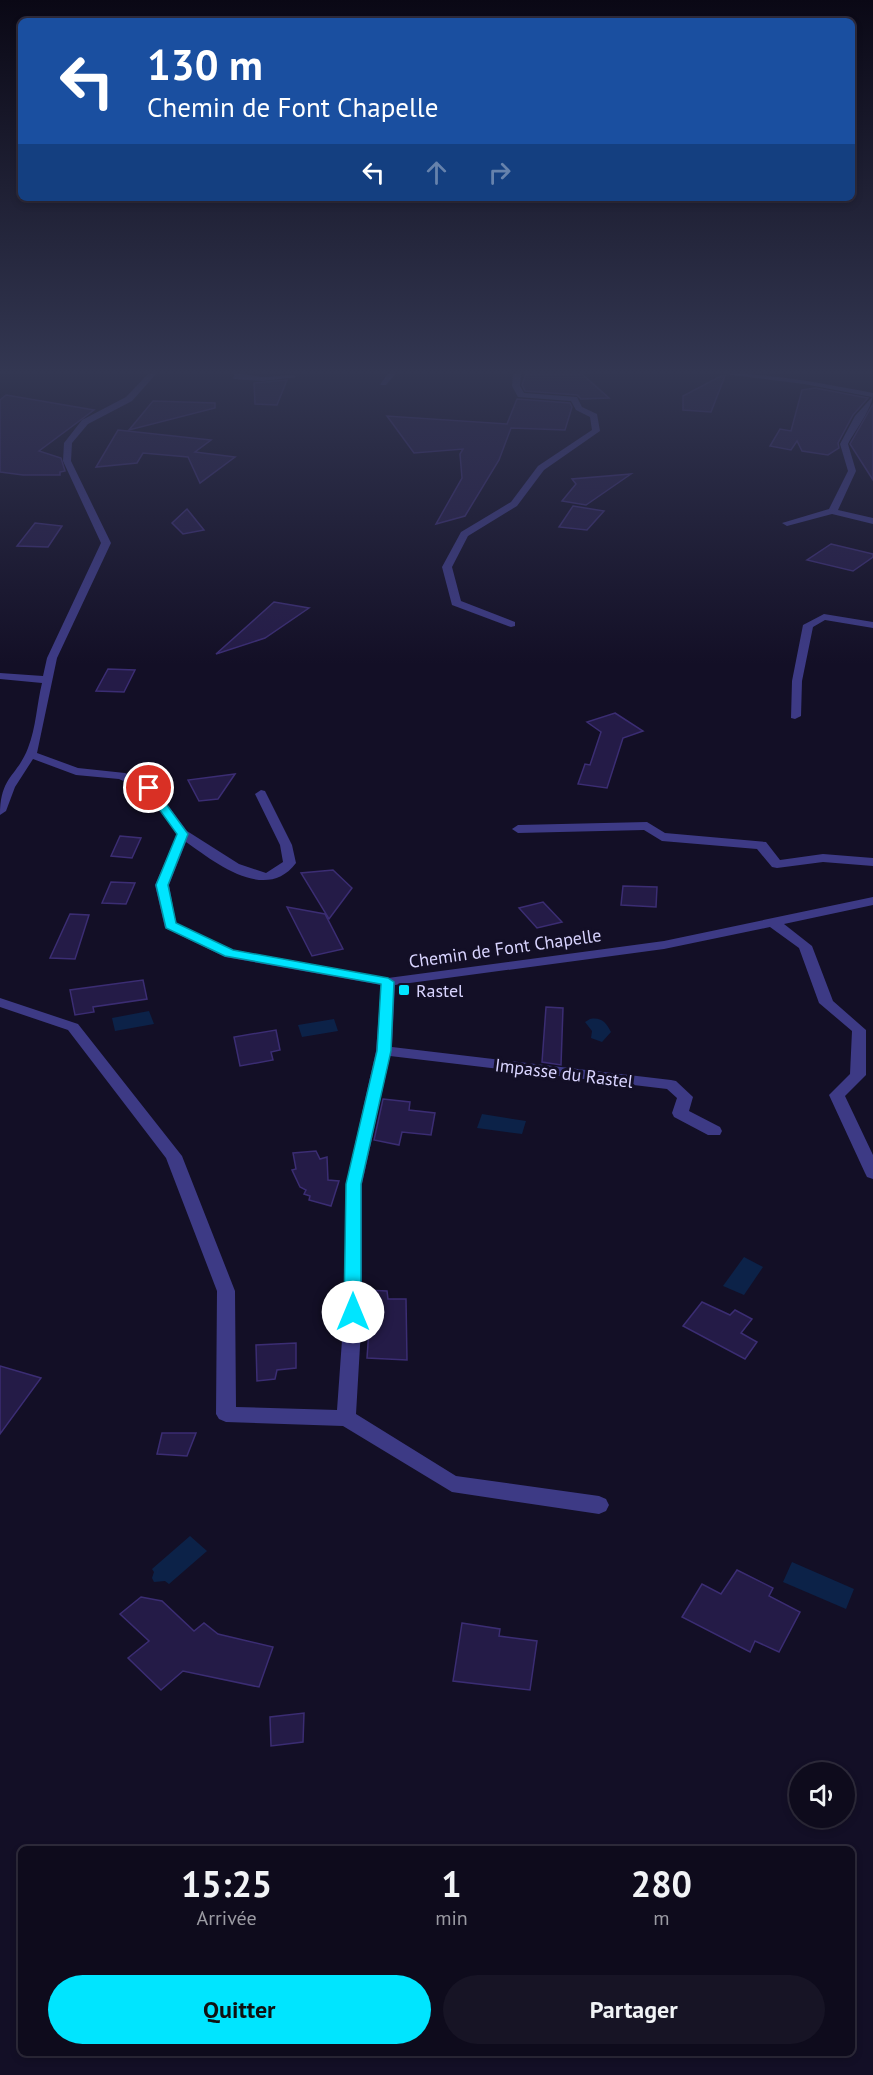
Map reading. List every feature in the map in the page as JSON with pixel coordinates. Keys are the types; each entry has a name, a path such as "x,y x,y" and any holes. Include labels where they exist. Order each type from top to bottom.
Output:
{"street":[{"path":"0,811 9,787 34,748 51,658 106,543 71,470"},
{"path":"511,624 456,603 447,567 464,534 514,504 540,470"},
{"path":"833,511 852,470"},
{"path":"786,523 833,511 844,516 873,521"},
{"path":"795,716 797,681 808,625 824,617 873,625"},
{"path":"0,676 47,680"},
{"path":"30,754 76,771 121,776 149,788 183,834 240,870 266,877 280,873 290,864 286,845 261,794"},
{"path":"518,829 647,826 662,837 761,845 777,864 823,858 873,862"},
{"name":"Chemin de Font Chapelle","path":"183,834 162,885 170,925 230,954 388,982 664,945 771,921 873,902"},
{"path":"771,921 805,946 826,1004 859,1029 858,1075 837,1095 873,1173"},
{"path":"346,1418 353,1312 354,1184 384,1051 388,982"},
{"path":"0,1002 73,1027 174,1156 226,1291 226,1414 346,1418 452,1484 600,1505"},
{"name":"Impasse du Rastel","path":"384,1051 671,1085 685,1097 680,1113 714,1131"}],"water":[{"path":"149,1011 154,1024 115,1031 112,1018"},
{"path":"334,1019 338,1031 302,1037 298,1025"},
{"path":"590,1019 603,1021 611,1032 602,1042 591,1038 592,1031 585,1022"},
{"path":"482,1114 526,1121 522,1134 477,1128"},
{"path":"744,1257 763,1267 744,1295 723,1286"},
{"path":"190,1536 207,1551 169,1584 165,1581 154,1582 152,1569"},
{"path":"792,1562 854,1589 846,1609 783,1582"}],"building":[{"path":"0,470 65,471 60,472 60,475 23,475 0,472"},
{"path":"194,470 218,470 200,483"},
{"path":"461,470 493,470 465,516 436,524 462,478"},
{"path":"867,470 873,470 873,480"},
{"path":"631,474 586,505 562,501 576,484 572,479"},
{"path":"573,506 604,511 587,530 559,527"},
{"path":"187,509 204,530 183,534 172,523"},
{"path":"35,523 62,526 48,547 17,546"},
{"path":"831,544 873,554 873,557 853,571 807,560"},
{"path":"274,602 309,608 265,638 216,654"},
{"path":"108,669 135,670 124,692 96,691"},
{"path":"615,713 643,731 623,738 607,788 578,784 585,764 590,765 601,732 587,722"},
{"path":"235,774 218,799 199,801 188,780"},
{"path":"120,836 141,838 132,858 111,856"},
{"path":"333,870 352,888 329,919 301,873"},
{"path":"111,882 135,883 126,904 102,903"},
{"path":"623,886 657,887 656,907 621,905"},
{"path":"543,902 562,922 537,928 519,908"},
{"path":"287,907 325,914 343,949 312,956"},
{"path":"70,914 89,915 75,959 50,958"},
{"path":"143,980 147,999 93,1007 94,1012 75,1015 70,990"},
{"path":"546,1007 563,1008 561,1065 542,1062"},
{"path":"276,1030 280,1050 271,1052 273,1060 240,1066 234,1037"},
{"path":"383,1099 410,1102 409,1110 435,1113 431,1135 402,1132 399,1145 374,1140"},
{"path":"316,1151 320,1159 327,1157 328,1180 339,1181 331,1206 309,1200 310,1196 304,1194 306,1190 300,1187 292,1170 296,1169 293,1153"},
{"path":"364,1290 387,1291 388,1299 406,1299 407,1360 367,1358 370,1315 364,1314"},
{"path":"702,1302 730,1315 735,1310 752,1319 741,1333 757,1342 745,1359 683,1326"},
{"path":"296,1343 296,1368 277,1370 275,1379 257,1381 256,1345"},
{"path":"0,1366 41,1378 0,1434"},
{"path":"162,1433 196,1433 187,1456 157,1454"},
{"path":"737,1570 773,1588 769,1596 800,1612 779,1652 755,1641 750,1652 682,1617 702,1584 721,1594"},
{"path":"141,1597 162,1601 194,1631 204,1623 218,1634 273,1647 259,1687 183,1671 161,1690 128,1658 149,1641 120,1614"},
{"path":"462,1623 500,1629 499,1636 537,1641 530,1690 453,1681"},
{"path":"304,1713 303,1742 271,1746 270,1717"}],"place":[{"name":"Rastel","path":"404,990"}],"route":[{"path":"149,788 183,834 162,885 170,925 230,954 388,982 384,1051 354,1184 353,1312"}]}
